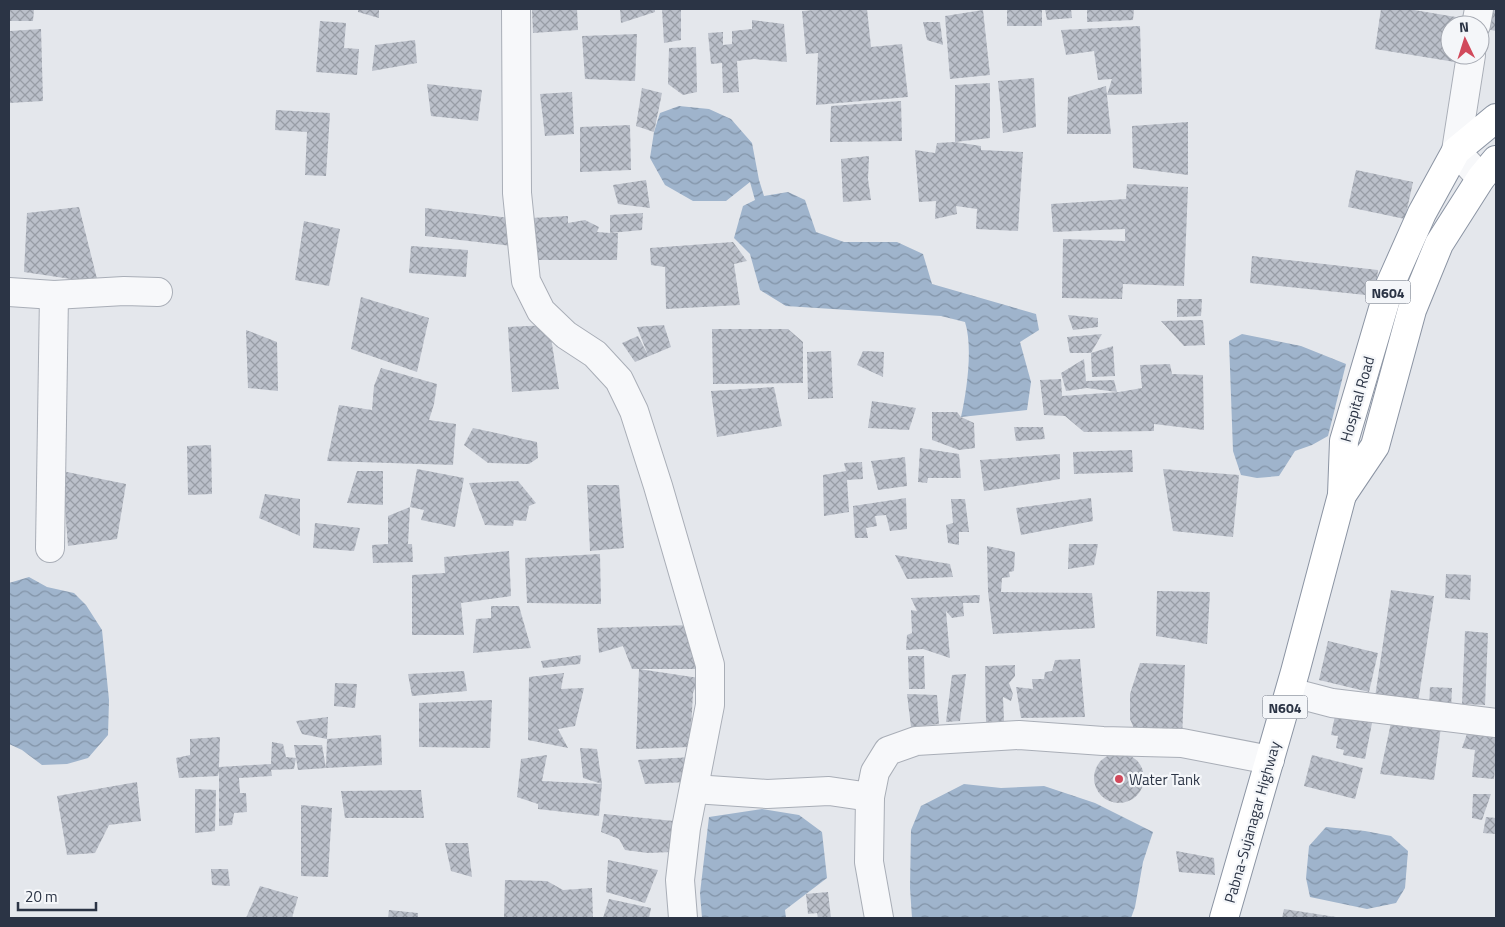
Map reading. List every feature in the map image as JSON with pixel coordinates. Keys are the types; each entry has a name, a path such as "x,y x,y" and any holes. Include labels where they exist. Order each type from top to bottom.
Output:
{"highway":[{"name":"Hospital Road","path":"1342,495 1344,441 1390,284 1422,213 1456,150 1496,118"},
{"name":"Hospital Road","path":"1342,495 1375,446 1412,310 1439,244 1488,169"},
{"name":"Pabna-Sujanagar Highway","path":"1224,918 1290,692 1342,495"}],"street":[{"path":"516,9 516,193 526,281 541,311 566,335 594,354 619,380 634,411 658,486 710,666 710,705 686,828 680,880 683,918"},
{"path":"1469,65 1456,150 1488,169"},
{"path":"9,292 54,295 158,292"},
{"path":"50,548 54,295"},
{"path":"1290,692 1332,703 1496,723"},
{"path":"879,918 869,862 870,797 875,772 888,751 916,741 1019,735 1103,741 1182,743 1270,760"},
{"path":"694,789 767,794 828,791 870,797"}],"water":[{"path":"679,106 709,109 731,119 752,143 764,196 788,192 805,200 816,232 844,242 897,242 923,254 932,284 1036,314 1039,330 1020,342 1031,382 1027,410 961,417 969,356 965,322 941,316 786,306 760,290 750,254 734,238 743,206 755,200 750,182 726,201 693,201 665,185 650,158 654,132 660,113"},
{"path":"1242,334 1301,346 1346,364 1328,436 1312,445 1295,451 1279,476 1257,478 1241,475 1233,451 1229,341"},
{"path":"29,577 47,587 74,593 86,605 102,630 109,700 108,735 88,758 67,764 42,765 22,750 9,744 9,583"},
{"path":"964,784 1001,788 1044,786 1095,803 1153,832 1143,862 1135,907 1131,918 912,918 910,888 911,830 921,806"},
{"path":"762,809 799,815 822,832 827,878 785,910 786,918 702,918 700,893 709,817"},
{"path":"1326,827 1391,836 1408,851 1405,888 1396,903 1367,909 1310,897 1306,878 1309,846"}],"building":[{"path":"9,9 34,9 33,21 9,21"},
{"path":"358,9 379,9 379,18 358,12"},
{"path":"532,9 577,9 578,30 533,33"},
{"path":"620,9 655,9 655,12 621,23"},
{"path":"662,9 681,9 681,40 664,43"},
{"path":"867,9 871,47 902,44 908,97 816,105 818,53 806,54 802,11"},
{"path":"1007,9 1042,9 1042,26 1007,26"},
{"path":"1045,9 1071,9 1072,18 1047,20"},
{"path":"1087,9 1134,9 1133,20 1087,22"},
{"path":"1381,9 1408,9 1444,15 1440,15 1440,60 1375,49"},
{"path":"1489,9 1496,9 1496,31 1490,30 1490,15 1488,15"},
{"path":"983,10 990,75 950,79 945,16"},
{"path":"752,20 784,24 787,62 754,59 737,61 739,92 723,93 722,63 711,64 708,33 723,32 723,45 732,44 732,31 752,29"},
{"path":"320,21 346,23 344,48 359,49 357,75 316,72"},
{"path":"923,22 940,22 943,45 927,40"},
{"path":"1140,26 1142,94 1107,95 1112,79 1098,80 1094,51 1066,55 1061,30"},
{"path":"41,29 43,101 9,103 9,31"},
{"path":"637,34 635,81 585,79 582,36"},
{"path":"415,40 417,63 372,71 375,45"},
{"path":"696,47 697,92 683,95 668,84 669,48"},
{"path":"1034,78 1036,127 1003,133 998,81"},
{"path":"990,83 990,138 955,142 955,85"},
{"path":"427,84 482,90 478,121 431,116"},
{"path":"1106,86 1111,134 1067,134 1068,97"},
{"path":"642,88 662,93 654,132 636,126"},
{"path":"572,92 574,134 545,136 540,94"},
{"path":"901,101 902,141 830,142 831,106"},
{"path":"276,110 330,113 326,176 305,175 307,132 275,130"},
{"path":"1188,122 1188,175 1133,168 1132,126"},
{"path":"630,125 631,170 580,172 580,127"},
{"path":"955,142 981,146 981,150 1023,152 1018,231 976,229 977,209 956,206 957,214 935,219 936,201 919,202 915,150 935,153 937,143"},
{"path":"869,156 868,179 871,200 843,202 841,159"},
{"path":"1356,170 1413,182 1405,219 1348,207"},
{"path":"646,180 650,208 618,204 613,185"},
{"path":"1127,184 1188,187 1184,286 1123,284 1122,299 1062,298 1063,239 1125,241 1125,229 1053,232 1051,204 1126,199"},
{"path":"79,207 98,283 24,272 27,213"},
{"path":"425,208 510,218 512,246 425,236"},
{"path":"643,213 642,230 610,233 610,215"},
{"path":"568,216 568,223 585,220 599,227 597,232 618,233 617,260 533,260 531,218"},
{"path":"304,221 340,229 329,286 295,280"},
{"path":"733,242 747,261 734,264 740,305 666,309 665,267 651,265 650,248"},
{"path":"411,246 468,250 466,277 409,273"},
{"path":"1252,256 1378,270 1375,296 1250,283"},
{"path":"361,297 429,318 417,372 351,349"},
{"path":"1177,299 1202,299 1201,316 1177,317"},
{"path":"1068,315 1098,318 1098,327 1073,330"},
{"path":"1203,320 1205,345 1184,346 1161,321"},
{"path":"549,325 559,389 512,392 508,327"},
{"path":"664,325 671,347 635,362 622,343 638,336 648,355 637,327"},
{"path":"712,329 788,329 803,342 803,383 713,384"},
{"path":"246,330 277,342 278,391 248,388"},
{"path":"1102,334 1091,353 1070,353 1067,337"},
{"path":"1113,346 1115,376 1092,377 1091,353"},
{"path":"831,351 833,398 808,399 807,352"},
{"path":"863,351 884,352 883,377 857,365"},
{"path":"1084,359 1086,381 1114,380 1117,392 1087,388 1066,391 1061,373"},
{"path":"1170,364 1172,374 1203,375 1204,430 1154,424 1154,431 1084,432 1065,416 1044,415 1040,380 1061,379 1062,396 1119,392 1142,388 1140,365"},
{"path":"381,368 437,384 429,420 456,424 453,465 327,461 339,405 372,410 374,386"},
{"path":"774,387 782,426 717,437 711,391"},
{"path":"872,401 916,408 909,430 868,428"},
{"path":"932,412 957,412 961,417 974,423 975,448 959,450 932,440"},
{"path":"1014,427 1043,427 1045,439 1016,441"},
{"path":"473,428 537,442 538,458 529,464 488,463 464,445"},
{"path":"211,445 212,494 188,495 187,446"},
{"path":"920,448 959,454 961,478 928,478 927,483 918,482"},
{"path":"1132,450 1133,472 1074,474 1073,452"},
{"path":"1060,454 1060,479 984,491 980,460"},
{"path":"905,457 907,486 878,490 871,461"},
{"path":"862,462 863,479 847,480 849,512 824,516 823,475 846,471 844,463"},
{"path":"417,469 464,478 455,527 421,520 424,510 410,507"},
{"path":"1163,469 1239,475 1233,537 1173,531"},
{"path":"62,471 126,484 117,539 68,546"},
{"path":"357,471 383,471 383,505 347,503"},
{"path":"518,481 536,503 529,506 526,521 514,520 513,526 485,525 469,483"},
{"path":"587,485 619,485 624,548 590,551"},
{"path":"265,494 300,499 300,536 259,518"},
{"path":"906,498 907,529 890,531 886,515 875,516 877,526 866,528 868,538 855,538 853,506"},
{"path":"1091,498 1093,521 1021,535 1016,508"},
{"path":"951,499 965,499 969,532 959,532 959,545 948,543 946,525 953,523"},
{"path":"410,507 408,544 412,544 413,562 373,563 372,545 388,544 388,516"},
{"path":"315,523 360,528 354,551 313,548"},
{"path":"1069,544 1098,544 1094,565 1068,569"},
{"path":"987,546 1015,552 1014,571 1009,572 1010,577 1002,578 1001,592 1092,593 1095,628 993,634 988,591"},
{"path":"509,551 511,596 461,603 464,635 412,635 412,575 445,573 444,557"},
{"path":"600,554 601,604 527,603 525,558"},
{"path":"895,555 950,564 953,577 907,579"},
{"path":"1446,574 1471,575 1470,600 1445,598"},
{"path":"1391,590 1434,596 1418,703 1375,697"},
{"path":"1157,591 1210,592 1207,644 1156,636"},
{"path":"980,595 979,603 963,603 964,616 952,618 946,611 950,658 923,649 906,650 907,635 912,633 911,610 917,611 911,598"},
{"path":"491,606 519,606 531,648 473,653 476,619 491,618"},
{"path":"691,625 696,669 632,669 623,646 599,653 597,628"},
{"path":"1465,631 1488,633 1485,705 1462,704"},
{"path":"1328,641 1378,653 1369,692 1319,680"},
{"path":"581,655 580,664 543,668 541,661"},
{"path":"908,656 924,656 925,689 909,689"},
{"path":"1080,659 1085,717 1021,718 1016,687 1033,689 1032,679 1044,679 1045,672 1052,671 1055,660"},
{"path":"1140,663 1185,665 1182,739 1138,738 1130,719 1130,694"},
{"path":"1015,665 1015,676 1009,683 1013,694 1011,701 1003,697 1004,721 986,722 985,666"},
{"path":"639,669 699,678 693,693 690,747 636,749"},
{"path":"464,671 467,691 412,696 408,674"},
{"path":"564,673 561,689 584,688 575,726 558,729 568,748 528,740 529,677"},
{"path":"966,674 960,721 946,722 952,675"},
{"path":"335,683 357,684 355,708 334,706"},
{"path":"1430,687 1452,688 1451,708 1429,706"},
{"path":"907,694 937,695 939,724 911,727"},
{"path":"492,700 490,748 419,747 419,703"},
{"path":"1336,711 1373,718 1365,759 1343,755 1344,750 1336,748 1338,736 1331,735"},
{"path":"328,717 327,739 302,734 296,721"},
{"path":"1392,718 1441,727 1434,780 1380,774"},
{"path":"1469,728 1496,733 1494,779 1472,777 1475,750 1462,748"},
{"path":"381,735 382,765 326,768 327,739"},
{"path":"220,737 219,767 271,764 272,742 283,744 286,757 296,758 294,769 271,770 272,776 239,778 240,793 246,793 247,812 234,813 232,825 219,826 219,771 218,776 179,778 176,758 190,755 190,739"},
{"path":"294,745 322,745 326,768 298,770"},
{"path":"580,748 597,749 602,784 583,778"},
{"name":"Water Tank","path":"1119,753 1137,760 1144,778 1137,796 1119,803 1101,796 1094,778 1101,760"},
{"path":"547,755 542,781 602,784 599,816 538,809 538,804 517,797 521,759"},
{"path":"1312,755 1363,768 1355,799 1304,786"},
{"path":"693,757 687,782 645,784 638,760"},
{"path":"137,782 141,821 109,825 95,853 67,855 57,796"},
{"path":"195,789 216,790 215,831 195,833"},
{"path":"421,790 424,818 345,818 341,791"},
{"path":"1473,794 1491,794 1482,820 1472,818"},
{"path":"301,805 332,808 328,877 301,876"},
{"path":"604,814 674,821 672,852 648,853 625,850 619,839 601,832"},
{"path":"1486,817 1496,818 1496,834 1483,833"},
{"path":"445,843 468,843 472,877 451,871"},
{"path":"1176,851 1214,858 1215,875 1179,872"},
{"path":"608,860 658,870 645,903 606,892"},
{"path":"211,869 228,869 230,886 212,885"},
{"path":"505,880 547,881 563,890 592,888 593,918 504,918"},
{"path":"260,886 298,897 292,918 246,918"},
{"path":"828,892 831,918 818,918 817,913 808,914 806,894"},
{"path":"609,899 651,908 649,918 603,918"},
{"path":"1284,909 1336,917 1336,918 1282,918"},
{"path":"389,910 418,913 418,918 388,918"}],"place":[{"name":"Water Tank","path":"1119,779"}]}
